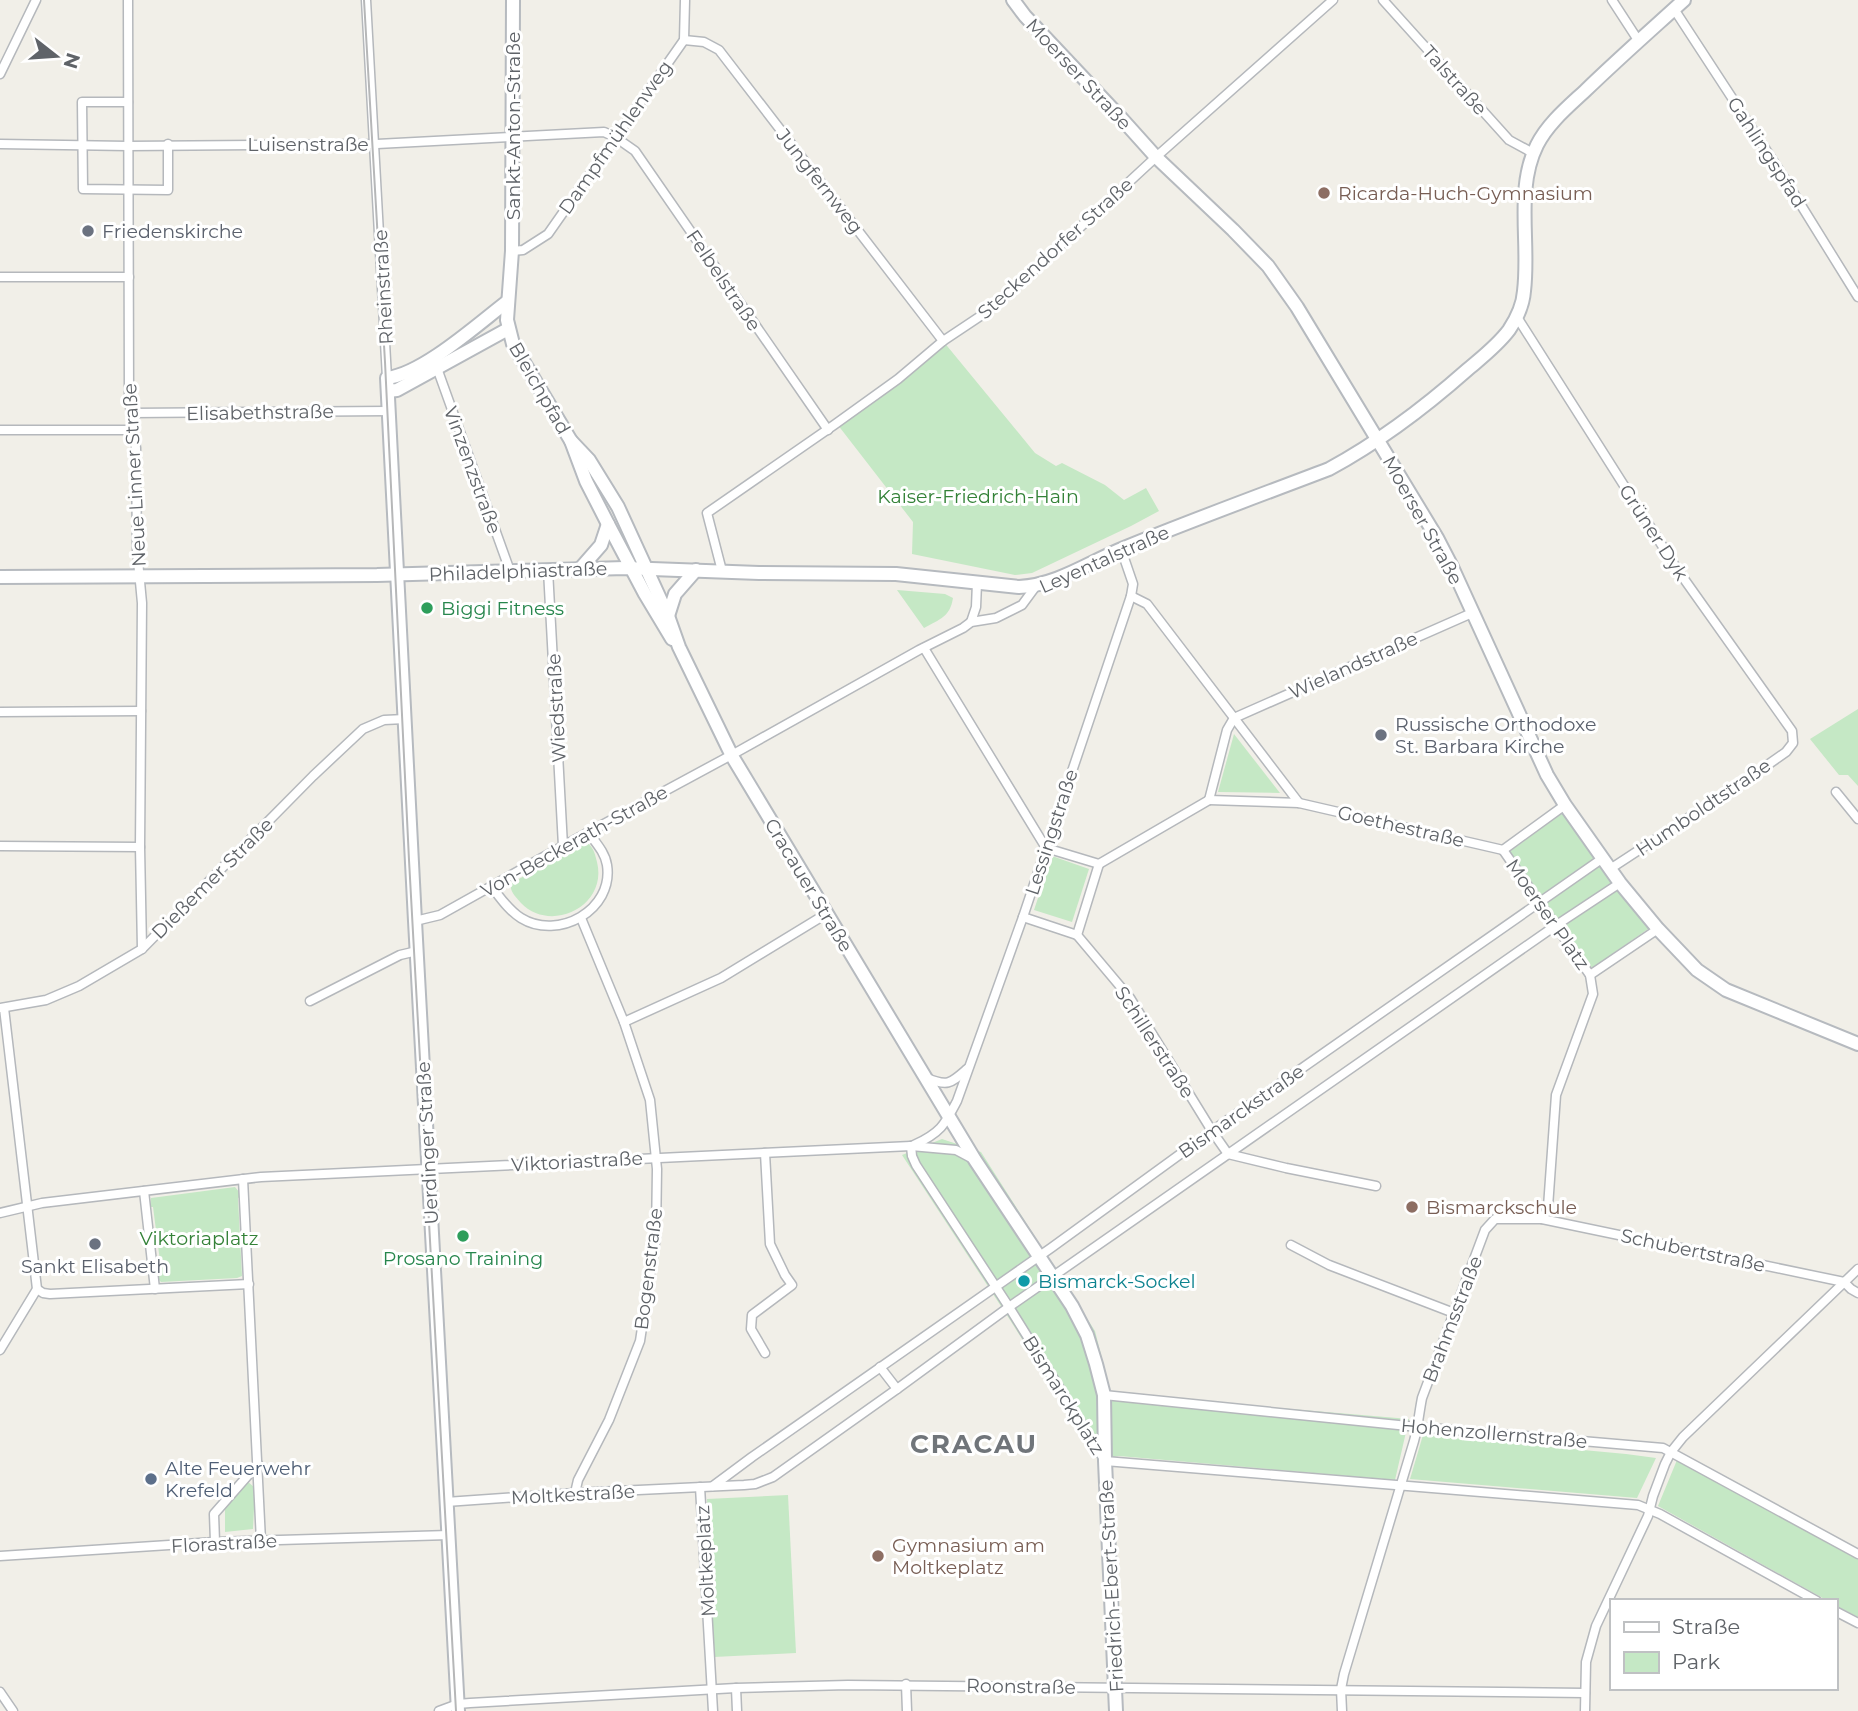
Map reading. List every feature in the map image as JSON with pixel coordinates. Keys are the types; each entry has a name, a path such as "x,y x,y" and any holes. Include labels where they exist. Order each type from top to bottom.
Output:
{"main road":[{"name":"Sankt-Anton-Straße","path":"512,251 513,0"},
{"name":"Moerser Straße","path":"1013,0 1156,158 1268,266 1297,307 1437,538 1543,766 1565,805 1620,883 1697,970 1726,990 1858,1044"},
{"path":"1517,317 1524,292 1526,184 1533,153 1544,132 1679,4"},
{"name":"Bleichpfad","path":"512,251 508,329 513,344 571,441 586,481 631,568"},
{"path":"508,301 442,352 388,384 397,390 508,329"},
{"name":"Leyentalstraße","path":"1036,586 1121,549 1329,469 1378,441 1455,380 1496,345 1517,317"},
{"name":"Rheinstraße","path":"388,384 398,574"},
{"name":"Bleichpfad","path":"571,441 589,460 612,497 647,569"},
{"path":"580,569 601,545 608,524"},
{"name":"Philadelphiastraße","path":"0,577 398,574 631,568 759,573 896,574 1004,587 1036,586"},
{"name":"Cracauer Straße","path":"631,568 660,621 678,647 732,755 949,1116"},
{"name":"Cracauer Straße","path":"647,569 668,616 678,647"},
{"path":"668,616 676,594 696,570"},
{"name":"Uerdinger Straße","path":"398,574 458,1708"},
{"name":"Bismarckplatz","path":"949,1116 1072,1306 1087,1335 1104,1395 1105,1461"},
{"name":"Friedrich-Ebert-Straße","path":"1105,1461 1116,1711"}],"street":[{"path":"0,74 36,0"},
{"name":"Neue Linner Straße","path":"128,0 130,400 136,448 137,550 142,603 142,949"},
{"name":"Rheinstraße","path":"366,0 388,384"},
{"name":"Dampfmühlenweg","path":"512,251 523,250 548,234 684,40 685,0"},
{"name":"Steckendorfer Straße","path":"722,571 706,513 828,430 898,379 943,341 994,307 1333,0"},
{"name":"Talstraße","path":"1383,0 1509,140 1533,153"},
{"path":"1612,0 1639,40"},
{"name":"Gahlingspfad","path":"1679,4 1857,292"},
{"name":"Jungfernweg","path":"684,40 704,42 719,50 943,341"},
{"path":"128,102 82,102 83,189 168,190 168,144"},
{"name":"Luisenstraße","path":"0,144 374,144 604,132 615,137"},
{"name":"Felbelstraße","path":"615,137 635,151 828,430"},
{"path":"0,277 129,277"},
{"name":"Grüner Dyk","path":"1517,317 1677,569 1792,731 1793,743"},
{"name":"Vinzenzstraße","path":"437,368 510,571"},
{"name":"Elisabethstraße","path":"131,414 389,411"},
{"path":"0,430 133,430"},
{"path":"1121,549 1132,584 1131,596 1147,604 1299,803"},
{"name":"Wiedstraße","path":"548,570 563,846"},
{"path":"971,622 976,607 977,583"},
{"name":"Leyentalstraße","path":"732,755 971,622 996,618 1022,605 1036,586"},
{"name":"Lessingstraße","path":"949,1116 957,1101 1023,917 1131,596"},
{"name":"Wielandstraße","path":"1234,718 1472,613"},
{"path":"924,648 1046,848 1099,864"},
{"path":"0,712 141,711"},
{"path":"1023,917 1077,935 1099,864 1209,800 1227,730 1234,718"},
{"name":"Dießemer Straße","path":"2,1008 46,999 79,986 142,949 363,729 384,720 405,719"},
{"name":"Humboldtstraße","path":"1607,864 1746,780 1786,752 1793,743"},
{"name":"Von-Beckerath-Straße","path":"415,921 440,915 732,755"},
{"path":"1836,792 1858,819"},
{"name":"Goethestraße","path":"1209,800 1299,803 1503,850"},
{"name":"Moerser Platz","path":"1565,805 1503,850 1590,975 1658,929"},
{"path":"491,886 522,919 557,925 581,918 594,906 605,887 607,865 601,850 588,832"},
{"path":"0,846 141,847"},
{"name":"Bismarckstraße","path":"713,1486 1539,902 1607,864"},
{"name":"Bismarckstraße","path":"790,1465 1053,1276 1620,883"},
{"path":"624,1022 721,978 826,914"},
{"name":"Bogenstraße","path":"575,1493 578,1480 609,1420 640,1341 656,1236 657,1157 650,1100 624,1022 581,918"},
{"name":"Schillerstraße","path":"1077,935 1130,998 1228,1154"},
{"path":"310,1001 400,954 417,951"},
{"path":"1542,1219 1548,1207 1556,1095 1593,994 1590,975"},
{"path":"0,1350 37,1289 2,1008"},
{"path":"925,1077 946,1084 954,1081 969,1067"},
{"name":"Viktoriastraße","path":"911,1146 931,1138 943,1127 949,1116"},
{"name":"Viktoriastraße","path":"243,1179 911,1146 956,1150 975,1160"},
{"name":"Bismarckplatz","path":"911,1146 916,1165 1105,1461"},
{"path":"765,1153 771,1244 792,1285 752,1315 751,1329 765,1353"},
{"name":"Bismarckstraße","path":"1228,1154 1376,1186"},
{"path":"0,1213 51,1202 243,1179 261,1541"},
{"path":"144,1191 155,1289"},
{"name":"Brahmsstraße","path":"1342,1711 1341,1689 1347,1662 1402,1485 1418,1427 1422,1398 1485,1230 1495,1219 1542,1219"},
{"name":"Schubertstraße","path":"1542,1219 1844,1282"},
{"path":"1292,1245 1329,1265 1454,1313"},
{"path":"1585,1711 1586,1662 1596,1626 1651,1509 1655,1489 1671,1451 1682,1437 1858,1269"},
{"path":"1844,1282 1858,1293"},
{"path":"37,1289 50,1294 249,1284"},
{"path":"880,1367 897,1390"},
{"name":"Hohenzollernstraße","path":"1104,1395 1671,1451 1858,1553"},
{"path":"1105,1461 1638,1505 1651,1509 1813,1599"},
{"path":"215,1542 214,1514 258,1464"},
{"name":"Moltkeplatz","path":"713,1711 700,1487 755,1484 773,1477 790,1465"},
{"name":"Moltkestraße","path":"446,1502 700,1487"},
{"name":"Florastraße","path":"0,1556 215,1542 449,1535"},
{"path":"1837,1612 1858,1623"},
{"path":"906,1684 907,1711"},
{"name":"Roonstraße","path":"439,1711 712,1689 906,1684 1585,1693"},
{"path":"736,1688 737,1711"},
{"path":"0,1692 13,1711"}],"green space":[{"name":"Kaiser-Friedrich-Hain","path":"943,341 1035,453 1056,466 1062,463 1105,485 1124,500 1146,488 1159,511 1032,573 1015,575 912,554 913,522 834,420"},
{"path":"897,590 945,594 953,598 952,604 939,620 924,628"},
{"path":"1858,709 1858,786 1848,775 1839,775 1810,739"},
{"path":"1234,734 1280,793 1218,792"},
{"path":"1564,812 1608,877 1651,927 1592,968 1509,852"},
{"path":"588,843 596,856 598,878 594,891 586,902 574,911 547,916 533,912 521,903 511,890 510,884 581,844"},
{"path":"1052,856 1089,869 1072,922 1034,910"},
{"path":"942,1139 981,1152 1095,1331 1111,1394 1409,1419 1395,1480 1119,1456 1098,1460 902,1155"},
{"name":"Viktoriaplatz","path":"235,1187 240,1193 238,1198 242,1276 161,1282 157,1272 161,1269 153,1207 150,1207 151,1198"},
{"path":"1423,1435 1656,1458 1637,1498 1410,1479"},
{"path":"1677,1460 1858,1559 1858,1617 1837,1606 1837,1599 1824,1599 1658,1506"},
{"path":"247,1481 255,1488 253,1529 225,1532 225,1508"},
{"path":"788,1495 796,1653 714,1657 707,1499"}],"tram line":[{"path":"364,0 456,1711"}],"place":[{"name":"Ricarda-Huch-Gymnasium","path":"1324,193"},
{"name":"Friedenskirche","path":"88,231"},
{"name":"Biggi Fitness","path":"427,608"},
{"name":"Russische Orthodoxe St. Barbara Kirche","path":"1381,735"},
{"name":"Bismarckschule","path":"1412,1207"},
{"name":"Prosano Training","path":"463,1236"},
{"name":"Sankt Elisabeth","path":"95,1244"},
{"name":"Bismarck-Sockel","path":"1024,1281"},
{"name":"Alte Feuerwehr Krefeld","path":"151,1479"},
{"name":"Gymnasium am Moltkeplatz","path":"878,1556"}],"district":[{"name":"CRACAU","path":"974,1444"}]}
